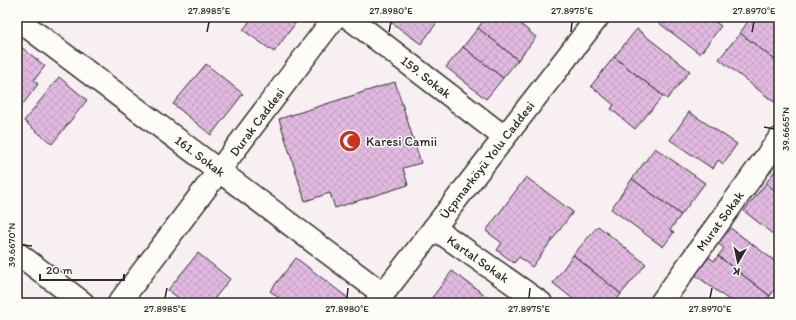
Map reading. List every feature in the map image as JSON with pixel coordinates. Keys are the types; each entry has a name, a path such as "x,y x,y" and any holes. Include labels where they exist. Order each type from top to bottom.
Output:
{"street":[{"name":"Durak Caddesi","path":"119,303 335,17"},
{"name":"159. Sokak","path":"348,17 504,137"},
{"name":"Üçpınarköyü Yolu Caddesi","path":"380,298 598,17"},
{"name":"161. Sokak","path":"17,18 220,171 380,298"},
{"name":"Murat Sokak","path":"661,303 779,139"},
{"name":"Kartal Sokak","path":"434,228 541,303"},
{"path":"17,253 83,303"}],"building":[{"path":"253,17 300,17 274,52 243,30"},
{"path":"384,17 441,17 421,44"},
{"path":"486,17 512,17 536,37 518,60 478,28"},
{"path":"651,17 708,17 721,26 700,54"},
{"path":"751,17 779,17 779,63 740,33"},
{"path":"478,28 518,60 503,78 463,47"},
{"path":"637,29 690,71 667,99 614,57"},
{"path":"740,33 779,63 779,96 774,102 719,59"},
{"path":"20,46 45,66 34,80 38,84 17,112 17,50"},
{"path":"463,47 503,78 486,99 446,67"},
{"path":"614,57 663,96 635,129 611,109 614,105 591,86"},
{"path":"206,64 243,94 211,135 173,104"},
{"path":"59,77 87,100 52,144 24,121"},
{"name":"Karesi Camii","path":"395,82 421,163 403,168 408,185 335,208 330,193 305,201 279,119"},
{"path":"689,112 737,144 723,164 718,160 713,169 670,140"},
{"path":"655,148 705,183 681,215 632,179"},
{"path":"779,165 779,194 766,183"},
{"path":"526,177 573,212 532,267 519,257 514,263 497,250 502,243 486,231"},
{"path":"632,179 681,215 670,230 674,232 663,247 611,209"},
{"path":"766,183 779,194 779,239 744,211"},
{"path":"598,226 646,264 621,294 573,255"},
{"path":"729,227 779,264 779,290 776,288 770,296 718,256 724,248 717,243"},
{"path":"198,253 230,279 211,303 185,303 168,290"},
{"path":"573,255 621,294 617,299 621,303 578,303 553,283"},
{"path":"707,256 714,261 718,256 770,296 764,303 733,303 694,274"},
{"path":"296,258 348,298 344,303 273,303 278,297 270,291"},
{"path":"452,271 496,303 428,303"}],"place":[{"name":"Karesi Camii","path":"350,141"}]}
